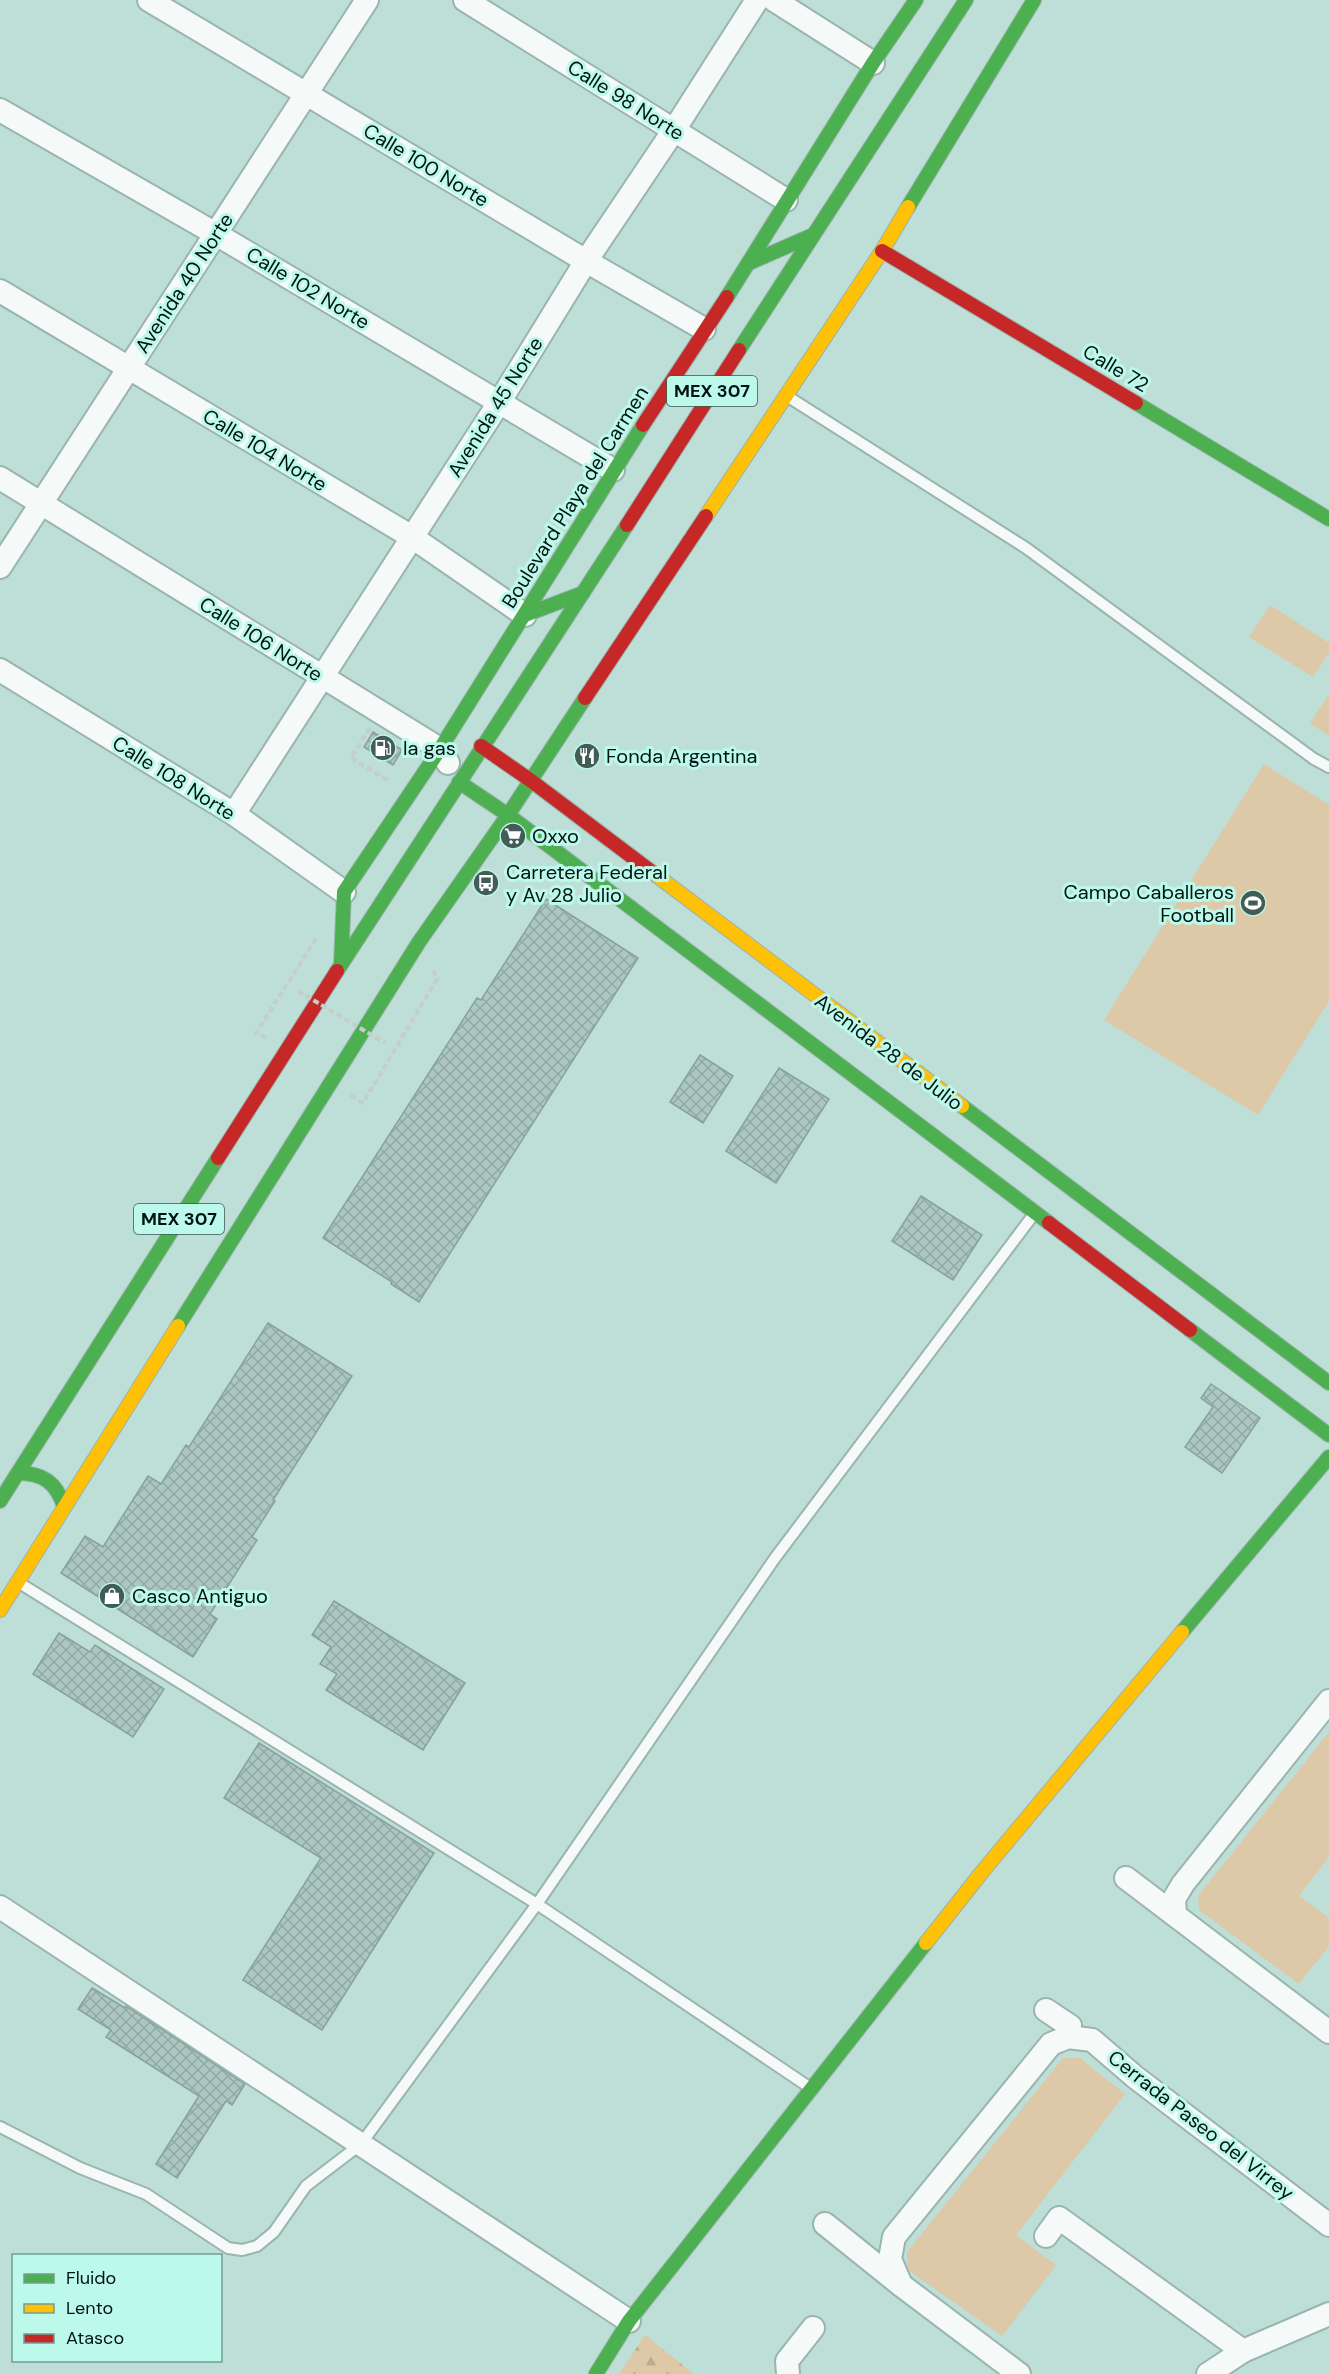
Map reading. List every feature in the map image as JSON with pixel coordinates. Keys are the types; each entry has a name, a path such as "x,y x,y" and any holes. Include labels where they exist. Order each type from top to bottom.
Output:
{"main road":[{"name":"Boulevard Playa del Carmen","path":"341,964 341,920 344,892 440,749 614,470 749,263 873,63 916,0"},
{"name":"MEX 307","path":"0,1501 481,746 584,593 966,0"},
{"name":"MEX 307","path":"0,1610 419,942 508,815 882,251 1034,0"},
{"path":"749,263 813,235"},
{"name":"Calle 72","path":"882,251 1329,519"},
{"path":"525,615 584,593"},
{"name":"Avenida 28 de Julio","path":"481,746 530,780 1329,1383"},
{"name":"Calle 106 Norte","path":"459,782 508,815"},
{"name":"Avenida 28 de Julio","path":"508,815 1329,1435"},
{"path":"1166,1276 1182,1272"},
{"path":"1157,1288 1158,1305"},
{"path":"596,2374 629,2321 982,1872 1329,1457"},
{"path":"18,1473 37,1474 54,1484 62,1495 64,1508"}],"street":[{"name":"Calle 100 Norte","path":"149,0 704,329"},
{"name":"Avenida 40 Norte","path":"0,567 367,0"},
{"name":"Calle 98 Norte","path":"465,0 786,200"},
{"name":"Avenida 45 Norte","path":"234,814 500,401 586,261 674,130 757,0"},
{"path":"774,0 873,63"},
{"name":"Calle 102 Norte","path":"0,110 216,234 614,470"},
{"name":"Calle 104 Norte","path":"0,291 412,537 525,615"},
{"name":"Calle 106 Norte","path":"0,478 440,749 459,782"},
{"name":"Calle 108 Norte","path":"0,670 234,814 344,892"},
{"path":"440,749 481,746"},
{"path":"1175,1914 1174,1899 1183,1884 1329,1701"},
{"path":"1126,1878 1329,2032"},
{"path":"0,1907 629,2321"},
{"path":"901,2285 890,2259 894,2237 1051,2044 1068,2037 1070,2026 1046,2010"},
{"name":"Cerrada Paseo del Virrey","path":"1068,2037 1092,2040 1135,2077 1329,2225"},
{"path":"1046,2236 1059,2218 1243,2351"},
{"path":"825,2224 1019,2374"},
{"path":"1208,2374 1243,2351 1329,2314"},
{"path":"788,2374 787,2361 813,2328"}],"lane":[{"path":"786,396 1026,548 1314,759 1329,767"},
{"path":"0,2127 80,2168 146,2194 228,2248 242,2250 257,2246 274,2232 306,2186 361,2144 537,1904 775,1558 1036,1213"},
{"path":"18,1582 537,1904 812,2089"}],"path":[{"path":"380,713 351,758 409,795"},
{"path":"273,1029 267,1038 256,1033 320,934 341,920"},
{"path":"357,1088 352,1096 363,1103 437,978 419,942"},
{"path":"292,1000 298,991 385,1043 379,1052"}],"green space":[{"path":"1270,605 1329,643 1329,653 1313,677 1249,637"},
{"path":"1329,694 1329,736 1310,723"},
{"name":"Campo Caballeros Football","path":"1264,764 1329,805 1329,1001 1258,1115 1104,1020"},
{"path":"1329,1732 1329,1857 1299,1896 1329,1918 1329,1946 1299,1984 1199,1910 1198,1896"},
{"path":"1063,2058 1080,2058 1125,2094 1016,2235 1056,2265 1002,2336 908,2270 907,2252"},
{"path":"645,2335 690,2371 693,2374 619,2374"}],"building":[{"name":"la gas","path":"373,732 402,750 393,765 364,747"},
{"path":"546,899 638,958 419,1302 323,1238 477,998 481,1000"},
{"path":"700,1055 733,1076 703,1123 670,1102"},
{"path":"779,1068 829,1099 776,1183 726,1151"},
{"path":"921,1196 982,1235 953,1280 892,1241"},
{"path":"268,1323 352,1376 252,1537 257,1540 210,1614 217,1619 193,1657 61,1573 85,1536 103,1547 148,1476 161,1484 186,1445 189,1447"},
{"path":"1211,1384 1260,1418 1222,1473 1185,1447 1213,1407 1201,1398"},
{"path":"334,1601 465,1683 423,1750 326,1690 337,1674 320,1664 331,1647 312,1635"},
{"path":"59,1633 90,1652 95,1645 164,1689 133,1737 33,1674"},
{"path":"259,1743 434,1853 322,2030 243,1980 321,1858 224,1798"},
{"path":"92,1988 125,2008 126,2006 245,2084 232,2105 226,2101 177,2178 156,2164 199,2096 106,2037 111,2030 78,2009"}],"traffic: fast":[{"path":"727,297 873,63 916,0"},
{"path":"739,350 966,0"},
{"path":"908,207 1034,0"},
{"path":"749,263 813,235"},
{"path":"1136,403 1329,519"},
{"path":"341,964 344,892 440,749 643,425"},
{"path":"337,971 627,525"},
{"path":"525,615 583,593"},
{"path":"178,1326 419,942 508,815 585,698"},
{"path":"459,782 508,815 1049,1223"},
{"path":"962,1106 1329,1383"},
{"path":"0,1501 218,1158"},
{"path":"1190,1330 1329,1435"},
{"path":"1182,1632 1329,1457"},
{"path":"18,1473 35,1475 48,1481 57,1492 64,1507"},
{"path":"596,2374 629,2321 926,1943"}],"traffic: slow":[{"path":"706,516 882,251 908,207"},
{"path":"656,875 962,1106"},
{"path":"0,1610 178,1326"},
{"path":"926,1943 982,1872 1182,1632"}],"traffic: jam":[{"path":"882,251 1136,403"},
{"path":"643,425 727,297"},
{"path":"627,525 739,350"},
{"path":"585,698 706,516"},
{"path":"481,746 656,875"},
{"path":"218,1158 337,971"},
{"path":"1049,1223 1190,1330"}],"place":[{"name":"la gas","path":"383,748"},
{"name":"Fonda Argentina","path":"587,756"},
{"name":"Oxxo","path":"513,836"},
{"name":"Carretera Federal y Av 28 Julio","path":"486,883"},
{"name":"Campo Caballeros Football","path":"1253,903"},
{"name":"Casco Antiguo","path":"112,1596"}]}
